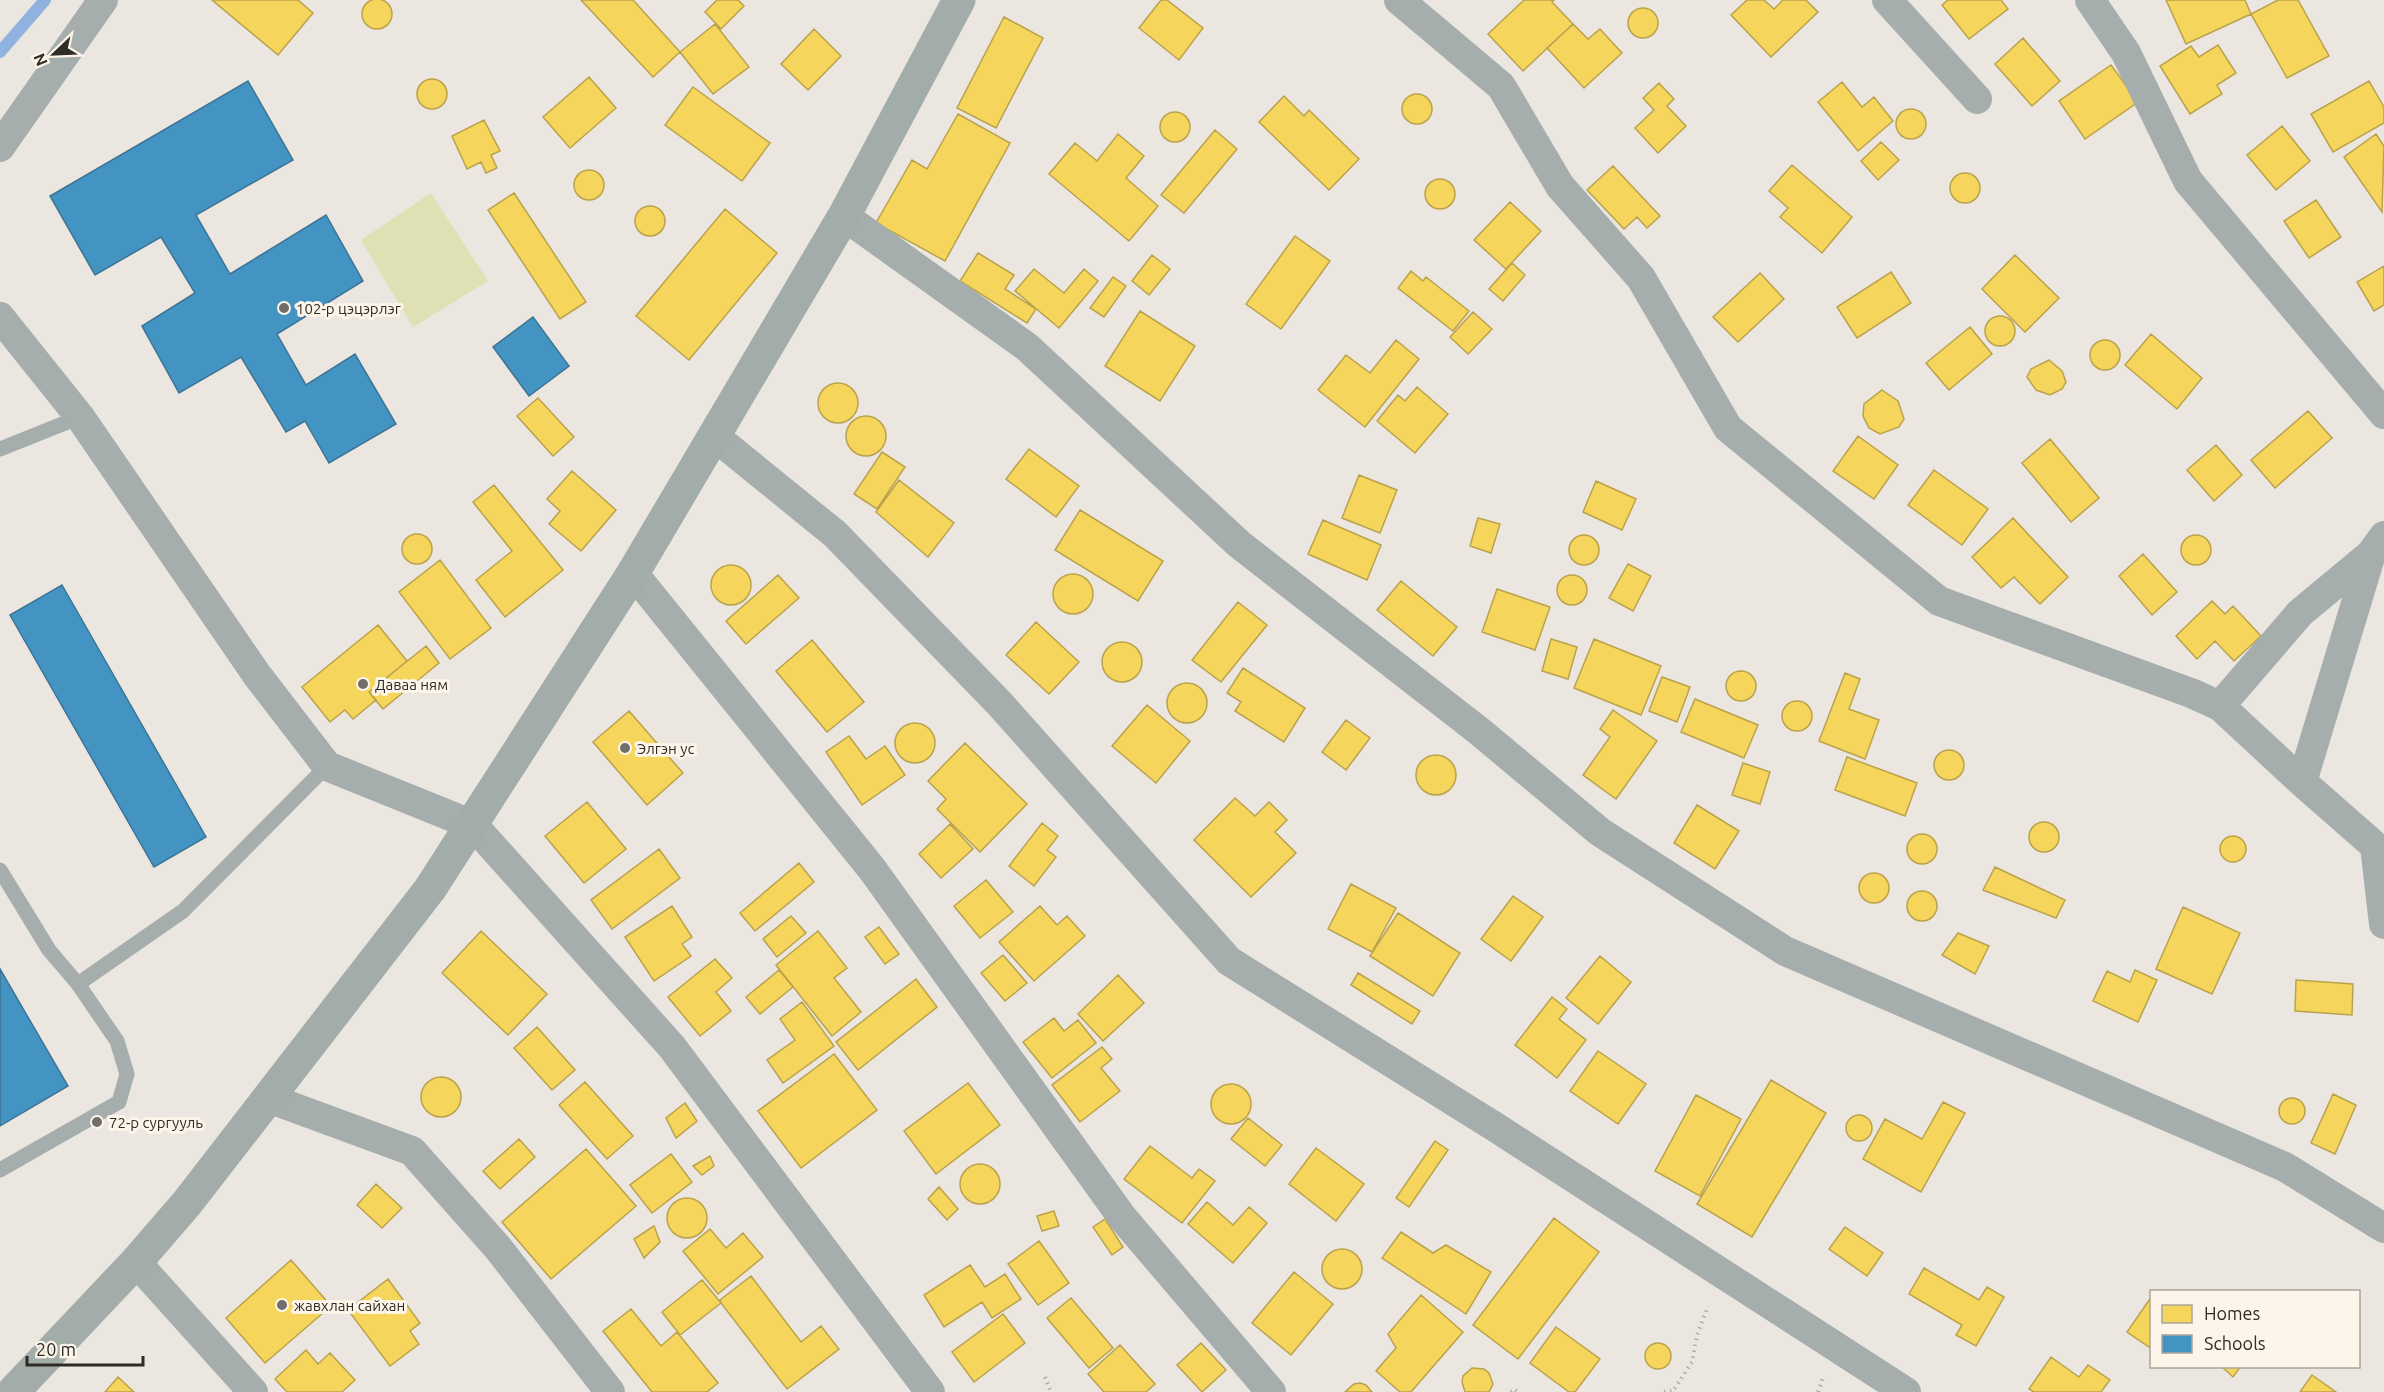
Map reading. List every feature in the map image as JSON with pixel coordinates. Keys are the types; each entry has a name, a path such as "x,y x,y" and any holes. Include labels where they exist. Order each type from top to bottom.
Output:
{"main road":[{"path":"13,1392 136,1262 187,1203 405,923 473,825 633,573 844,216 959,0"}],"street":[{"path":"0,147 103,0"},
{"path":"1399,0 1501,86 1560,186 1641,278 1728,428 1939,600 2191,693 2220,706 2375,846 2384,924"},
{"path":"1887,0 1977,99"},
{"path":"2090,0 2126,53 2188,181 2384,414"},
{"path":"844,216 1026,347 1239,544 1479,731 1600,832 1785,951 2285,1167 2384,1228"},
{"path":"0,317 80,417 257,675 327,766 473,825 672,1047 930,1392"},
{"path":"713,435 835,534 999,703 1229,961 1492,1125 1906,1392"},
{"path":"2220,706 2300,613 2377,545"},
{"path":"2302,782 2377,545"},
{"path":"633,573 872,869 1122,1217 1271,1392"},
{"path":"268,1098 412,1152 498,1248 610,1392"},
{"path":"136,1262 253,1392"}],"lane":[{"path":"0,449 80,417"},
{"path":"78,984 183,911 327,766"},
{"path":"0,870 50,950 78,984 117,1041 127,1074 119,1102 0,1170"}],"path":[{"path":"1664,1392 1673,1391 1692,1362 1697,1335 1719,1271"},
{"path":"1045,1377 1051,1392"},
{"path":"1512,1392 1514,1389 1518,1392"}],"green space":[{"path":"431,193 488,281 413,327 361,240"}],"building: Homes":[{"path":"377,-1 388,3 392,14 388,25 377,29 366,25 362,14 366,3"},
{"path":"212,0 298,0 313,13 278,55"},
{"path":"581,0 633,0 680,52 653,77"},
{"path":"717,0 738,0 744,6 721,29 705,12"},
{"path":"1161,0 1167,0 1203,28 1179,60 1139,28"},
{"path":"1524,0 1554,0 1552,2 1573,24 1523,71 1488,34"},
{"path":"1747,0 1764,0 1774,9 1783,0 1806,0 1818,12 1771,57 1731,15"},
{"path":"1948,0 2001,0 2008,9 1969,39 1942,5"},
{"path":"2166,0 2245,0 2251,14 2186,44"},
{"path":"2278,0 2298,0 2329,56 2287,78 2251,14"},
{"path":"1643,8 1654,12 1658,23 1654,34 1643,38 1632,34 1628,23 1632,12"},
{"path":"1004,17 1043,38 996,128 957,108"},
{"path":"715,24 749,67 713,94 680,52"},
{"path":"1573,24 1588,39 1600,29 1622,53 1584,88 1547,48"},
{"path":"814,29 841,56 808,90 781,64"},
{"path":"2023,38 2060,81 2032,106 1995,64"},
{"path":"2218,45 2236,73 2217,85 2222,94 2190,114 2160,66 2191,46 2199,57"},
{"path":"2111,65 2138,102 2085,139 2059,101"},
{"path":"589,77 616,108 570,148 543,117"},
{"path":"432,79 443,83 447,94 443,105 432,109 421,105 417,94 421,83"},
{"path":"2369,81 2384,107 2384,123 2333,152 2311,114"},
{"path":"1842,82 1862,107 1874,97 1893,121 1858,151 1818,102"},
{"path":"1659,83 1674,99 1667,106 1686,126 1658,153 1635,128 1654,110 1643,98"},
{"path":"693,87 770,143 742,181 665,125"},
{"path":"1417,94 1428,98 1432,109 1428,120 1417,124 1406,120 1402,109 1406,98"},
{"path":"1284,96 1304,116 1309,110 1359,159 1329,190 1259,122"},
{"path":"1911,109 1922,113 1926,124 1922,135 1911,139 1900,135 1896,124 1900,113"},
{"path":"1175,112 1186,116 1190,127 1186,138 1175,142 1164,138 1160,127 1164,116"},
{"path":"958,114 1010,143 945,261 876,223 912,160 927,169"},
{"path":"484,120 500,151 491,155 497,168 486,173 481,162 467,169 452,136"},
{"path":"2282,126 2310,161 2276,190 2247,155"},
{"path":"1215,130 1237,149 1184,213 1161,195"},
{"path":"1118,134 1144,156 1126,178 1158,206 1129,241 1049,174 1075,143 1097,161"},
{"path":"2376,134 2384,146 2382,212 2344,157"},
{"path":"1881,142 1899,160 1878,180 1861,161"},
{"path":"1792,165 1852,217 1822,253 1780,217 1788,208 1769,191"},
{"path":"1613,166 1660,216 1647,228 1637,217 1624,229 1587,190"},
{"path":"589,170 600,174 604,185 600,196 589,200 578,196 574,185 578,174"},
{"path":"1965,173 1976,177 1980,188 1976,199 1965,203 1954,199 1950,188 1954,177"},
{"path":"1440,179 1451,183 1455,194 1451,205 1440,209 1429,205 1425,194 1429,183"},
{"path":"514,193 586,302 560,319 488,210"},
{"path":"2316,200 2341,237 2309,258 2284,221"},
{"path":"1510,202 1541,231 1506,269 1474,240"},
{"path":"650,206 661,210 665,221 661,232 650,236 639,232 635,221 639,210"},
{"path":"725,209 777,253 689,360 636,316"},
{"path":"1295,236 1330,261 1281,329 1246,304"},
{"path":"978,253 1014,275 1005,289 1036,309 1027,323 960,281"},
{"path":"1152,255 1170,269 1149,295 1132,281"},
{"path":"2015,255 2059,298 2025,332 1982,289"},
{"path":"1512,263 1525,275 1503,301 1489,289"},
{"path":"2384,266 2384,305 2374,311 2357,282"},
{"path":"1034,269 1064,293 1084,269 1098,281 1059,328 1015,291"},
{"path":"1411,271 1423,281 1426,277 1469,311 1453,331 1398,288"},
{"path":"1891,272 1911,303 1857,338 1837,307"},
{"path":"1760,273 1784,299 1738,342 1713,317"},
{"path":"1113,277 1126,286 1104,317 1090,308"},
{"path":"1140,311 1195,346 1160,401 1105,366"},
{"path":"1473,312 1492,329 1468,354 1450,337"},
{"path":"2000,316 2011,320 2015,331 2011,342 2000,346 1989,342 1985,331 1989,320"},
{"path":"1970,327 1992,354 1949,390 1926,363"},
{"path":"2151,334 2202,378 2177,409 2125,365"},
{"path":"1396,340 1419,359 1365,427 1318,390 1346,355 1370,373"},
{"path":"2105,340 2116,344 2120,355 2116,366 2105,370 2094,366 2090,355 2094,344"},
{"path":"2049,360 2062,371 2066,382 2062,389 2050,395 2036,390 2027,377 2031,369"},
{"path":"838,383 852,389 858,403 852,417 838,423 824,417 818,403 824,389"},
{"path":"1417,387 1448,414 1415,453 1377,421 1398,395 1405,401"},
{"path":"1882,390 1898,401 1904,419 1899,427 1880,434 1869,428 1863,416 1864,404"},
{"path":"538,398 574,437 553,456 517,416"},
{"path":"2308,411 2332,438 2275,488 2251,460"},
{"path":"866,416 880,422 886,436 880,450 866,456 852,450 846,436 852,422"},
{"path":"1858,436 1898,465 1874,499 1833,471"},
{"path":"2050,439 2099,498 2071,522 2022,463"},
{"path":"2216,445 2242,475 2214,501 2187,470"},
{"path":"1029,449 1079,486 1056,517 1006,479"},
{"path":"882,452 905,467 877,509 854,494"},
{"path":"1934,470 1988,509 1962,545 1908,505"},
{"path":"572,471 616,510 581,551 549,524 560,511 547,499"},
{"path":"1359,475 1397,490 1380,533 1342,518"},
{"path":"899,480 954,523 928,557 876,512"},
{"path":"1596,481 1636,499 1622,530 1583,512"},
{"path":"494,485 563,570 505,617 476,580 512,551 473,502"},
{"path":"1080,510 1163,561 1138,601 1055,550"},
{"path":"1478,518 1500,524 1491,553 1470,546"},
{"path":"2013,518 2068,577 2040,604 2014,577 2001,588 1972,557"},
{"path":"1323,520 1381,545 1367,580 1308,554"},
{"path":"417,534 428,538 432,549 428,560 417,564 406,560 402,549 406,538"},
{"path":"1584,535 1595,539 1599,550 1595,561 1584,565 1573,561 1569,550 1573,539"},
{"path":"2196,535 2207,539 2211,550 2207,561 2196,565 2185,561 2181,550 2185,539"},
{"path":"2143,554 2177,592 2152,615 2119,576"},
{"path":"440,560 491,628 450,659 399,592"},
{"path":"1628,564 1651,576 1633,611 1609,598"},
{"path":"731,565 745,571 751,585 745,599 731,605 717,599 711,585 717,571"},
{"path":"1073,574 1087,580 1093,594 1087,608 1073,614 1059,608 1053,594 1059,580"},
{"path":"778,575 799,598 746,644 726,621"},
{"path":"1572,575 1583,579 1587,590 1583,601 1572,605 1561,601 1557,590 1561,579"},
{"path":"1401,581 1457,627 1433,656 1377,610"},
{"path":"1497,589 1550,607 1535,650 1482,632"},
{"path":"2212,601 2225,614 2233,606 2261,636 2234,661 2215,641 2197,659 2176,636"},
{"path":"1238,602 1267,625 1221,682 1192,660"},
{"path":"1036,622 1079,662 1049,694 1006,655"},
{"path":"378,625 407,661 369,692 376,700 353,719 345,710 330,722 302,687"},
{"path":"1551,639 1577,647 1568,679 1542,671"},
{"path":"1594,639 1661,666 1641,715 1574,688"},
{"path":"812,640 864,702 827,732 776,671"},
{"path":"1122,642 1136,648 1142,662 1136,676 1122,682 1108,676 1102,662 1108,648"},
{"path":"426,646 439,663 383,709 369,692"},
{"path":"1243,668 1305,708 1284,742 1235,711 1241,702 1227,693"},
{"path":"1741,671 1752,675 1756,686 1752,697 1741,701 1730,697 1726,686 1730,675"},
{"path":"1845,673 1860,679 1849,709 1879,720 1865,759 1819,741"},
{"path":"1662,677 1690,687 1677,722 1649,711"},
{"path":"1187,683 1201,689 1207,703 1201,717 1187,723 1173,717 1167,703 1173,689"},
{"path":"1695,699 1758,725 1744,758 1681,732"},
{"path":"1797,701 1808,705 1812,716 1808,727 1797,731 1786,727 1782,716 1786,705"},
{"path":"1147,705 1190,741 1156,783 1112,746"},
{"path":"1613,710 1657,741 1616,799 1583,775 1610,737 1600,729"},
{"path":"629,711 683,773 647,805 593,742"},
{"path":"1346,720 1370,738 1346,770 1322,752"},
{"path":"915,723 929,729 935,743 929,757 915,763 901,757 895,743 901,729"},
{"path":"849,736 866,759 885,746 905,775 862,805 826,752"},
{"path":"965,743 1027,804 980,852 937,809 946,799 928,781"},
{"path":"1949,750 1960,754 1964,765 1960,776 1949,780 1938,776 1934,765 1938,754"},
{"path":"1436,755 1450,761 1456,775 1450,789 1436,795 1422,789 1416,775 1422,761"},
{"path":"1847,757 1917,783 1905,816 1835,790"},
{"path":"1743,763 1770,772 1760,804 1732,795"},
{"path":"1235,798 1255,816 1269,802 1287,820 1275,832 1296,853 1251,897 1194,840"},
{"path":"587,802 626,849 584,883 545,836"},
{"path":"1697,805 1739,831 1715,869 1674,843"},
{"path":"2044,822 2055,826 2059,837 2055,848 2044,852 2033,848 2029,837 2033,826"},
{"path":"1042,823 1058,836 1047,850 1056,857 1034,886 1009,866"},
{"path":"950,824 973,849 941,878 919,854"},
{"path":"1922,834 1933,838 1937,849 1933,860 1922,864 1911,860 1907,849 1911,838"},
{"path":"2233,836 2242,840 2246,849 2242,858 2233,862 2224,858 2220,849 2224,840"},
{"path":"659,849 680,878 612,929 591,900"},
{"path":"799,863 814,882 755,931 740,913"},
{"path":"1995,867 2065,900 2056,918 1983,890"},
{"path":"1874,873 1885,877 1889,888 1885,899 1874,903 1863,899 1859,888 1863,877"},
{"path":"986,880 1013,912 980,938 954,906"},
{"path":"1351,884 1396,908 1372,952 1328,929"},
{"path":"1922,891 1933,895 1937,906 1933,917 1922,921 1911,917 1907,906 1911,895"},
{"path":"1513,896 1543,917 1511,961 1481,939"},
{"path":"672,906 692,937 682,944 691,956 654,981 625,937"},
{"path":"1040,906 1057,925 1067,916 1085,936 1034,981 999,942"},
{"path":"2183,907 2240,933 2212,994 2156,969"},
{"path":"1398,913 1460,953 1433,996 1370,956"},
{"path":"791,916 806,933 777,957 763,939"},
{"path":"879,927 899,954 885,964 865,937"},
{"path":"481,931 547,994 508,1035 442,973"},
{"path":"818,931 847,968 834,978 861,1012 832,1036 776,965"},
{"path":"1958,933 1989,946 1975,974 1942,955"},
{"path":"1003,955 1027,983 1005,1001 981,973"},
{"path":"1600,956 1631,982 1598,1024 1566,998"},
{"path":"715,959 732,978 716,992 731,1011 700,1036 668,997"},
{"path":"779,970 793,987 760,1014 746,997"},
{"path":"2135,970 2157,980 2138,1022 2093,1001 2107,971 2130,982"},
{"path":"1358,973 1420,1011 1412,1024 1351,985"},
{"path":"1118,975 1144,1003 1103,1041 1078,1014"},
{"path":"916,979 937,1007 858,1070 836,1042"},
{"path":"2296,980 2353,984 2352,1015 2295,1011"},
{"path":"1552,997 1567,1009 1559,1019 1586,1040 1557,1078 1515,1045"},
{"path":"802,1002 834,1046 783,1083 767,1060 795,1040 780,1019"},
{"path":"1054,1018 1064,1031 1078,1020 1096,1043 1052,1078 1023,1042"},
{"path":"537,1027 575,1070 552,1090 514,1048"},
{"path":"1102,1047 1112,1059 1101,1068 1120,1091 1080,1122 1052,1085"},
{"path":"1598,1051 1646,1084 1618,1124 1570,1091"},
{"path":"834,1054 877,1110 801,1168 758,1111"},
{"path":"441,1077 455,1083 461,1097 455,1111 441,1117 427,1111 421,1097 427,1083"},
{"path":"1771,1080 1826,1113 1752,1237 1697,1204"},
{"path":"585,1082 633,1136 607,1159 559,1105"},
{"path":"968,1083 1000,1125 936,1174 904,1131"},
{"path":"1231,1084 1245,1090 1251,1104 1245,1118 1231,1124 1217,1118 1211,1104 1217,1090"},
{"path":"2333,1094 2356,1105 2335,1154 2311,1143"},
{"path":"1696,1095 1741,1119 1700,1196 1655,1171"},
{"path":"2292,1098 2301,1102 2305,1111 2301,1120 2292,1124 2283,1120 2279,1111 2283,1102"},
{"path":"1943,1102 1965,1113 1921,1192 1863,1159 1885,1119 1922,1139"},
{"path":"685,1103 697,1121 676,1138 666,1118"},
{"path":"1859,1115 1868,1119 1872,1128 1868,1137 1859,1141 1850,1137 1846,1128 1850,1119"},
{"path":"1248,1118 1282,1145 1265,1166 1231,1139"},
{"path":"519,1139 535,1157 500,1189 483,1171"},
{"path":"1435,1141 1448,1150 1409,1207 1396,1198"},
{"path":"1150,1146 1192,1178 1199,1169 1215,1181 1182,1223 1124,1179"},
{"path":"1316,1148 1364,1184 1336,1221 1289,1184"},
{"path":"586,1149 636,1206 551,1279 502,1222"},
{"path":"671,1154 692,1182 652,1213 630,1185"},
{"path":"710,1156 714,1166 702,1175 693,1166"},
{"path":"980,1164 994,1170 1000,1184 994,1198 980,1204 966,1198 960,1184 966,1170"},
{"path":"376,1184 402,1208 382,1228 357,1205"},
{"path":"939,1187 958,1209 947,1220 928,1199"},
{"path":"687,1198 701,1204 707,1218 701,1232 687,1238 673,1232 667,1218 673,1204"},
{"path":"1207,1202 1233,1225 1249,1207 1267,1223 1233,1263 1188,1224"},
{"path":"1054,1211 1059,1226 1042,1231 1037,1216"},
{"path":"1554,1218 1599,1252 1518,1359 1473,1325"},
{"path":"1105,1219 1123,1247 1112,1255 1093,1227"},
{"path":"654,1226 660,1242 644,1258 634,1239"},
{"path":"1845,1227 1883,1253 1867,1276 1829,1249"},
{"path":"710,1229 726,1248 743,1233 763,1257 718,1294 683,1251"},
{"path":"1401,1232 1433,1253 1446,1245 1491,1272 1466,1314 1382,1258"},
{"path":"1039,1241 1069,1283 1038,1305 1008,1264"},
{"path":"1342,1249 1356,1255 1362,1269 1356,1283 1342,1289 1328,1283 1322,1269 1328,1255"},
{"path":"291,1260 331,1306 265,1363 226,1318"},
{"path":"970,1265 985,1287 1005,1274 1021,1299 992,1318 982,1302 944,1327 924,1295"},
{"path":"1924,1268 1979,1300 1987,1287 2004,1297 1976,1346 1956,1335 1962,1325 1909,1294"},
{"path":"1294,1272 1333,1304 1291,1355 1252,1323"},
{"path":"751,1276 801,1342 821,1326 839,1349 787,1389 720,1300"},
{"path":"388,1279 420,1323 410,1331 419,1344 390,1366 348,1310"},
{"path":"702,1280 721,1303 680,1335 662,1312"},
{"path":"1421,1295 1463,1332 1411,1392 1400,1392 1376,1371 1396,1348 1388,1334"},
{"path":"1071,1298 1113,1348 1089,1368 1047,1318"},
{"path":"2150,1299 2150,1348 2127,1332"},
{"path":"631,1309 661,1346 677,1332 718,1383 707,1392 652,1392 603,1331"},
{"path":"1003,1314 1025,1343 974,1382 952,1352"},
{"path":"1556,1327 1600,1359 1575,1392 1569,1392 1530,1363"},
{"path":"1201,1343 1226,1370 1202,1392 1177,1365"},
{"path":"1658,1343 1667,1347 1671,1356 1667,1365 1658,1369 1649,1365 1645,1356 1649,1347"},
{"path":"1120,1345 1155,1384 1146,1392 1104,1392 1088,1374"},
{"path":"306,1350 318,1364 330,1353 355,1380 342,1392 287,1392 275,1379"},
{"path":"2051,1357 2079,1377 2088,1365 2110,1380 2101,1392 2034,1392 2029,1389"},
{"path":"1472,1368 1484,1369 1489,1373 1493,1384 1489,1392 1465,1392 1463,1376"},
{"path":"2223,1368 2240,1368 2233,1377"},
{"path":"2312,1375 2336,1392 2300,1392"},
{"path":"118,1377 134,1392 105,1392"},
{"path":"1354,1384 1366,1385 1372,1392 1345,1392"}],"building: Schools":[{"path":"248,81 293,160 196,215 230,274 326,215 363,281 277,334 306,385 355,354 396,424 329,463 305,421 286,432 241,357 179,393 142,326 195,293 161,237 95,275 50,196"},
{"path":"533,317 569,366 529,396 493,347"},
{"path":"62,585 206,837 154,867 10,615"},
{"path":"0,969 68,1086 0,1126"}],"waterway":[{"path":"0,52 45,0"}],"place":[{"name":"102-р цэцэрлэг","path":"284,308"},
{"name":"Даваа ням","path":"363,684"},
{"name":"Элгэн ус","path":"625,748"},
{"name":"72-р сургууль","path":"97,1122"},
{"name":"жавхлан сайхан","path":"282,1305"}]}
